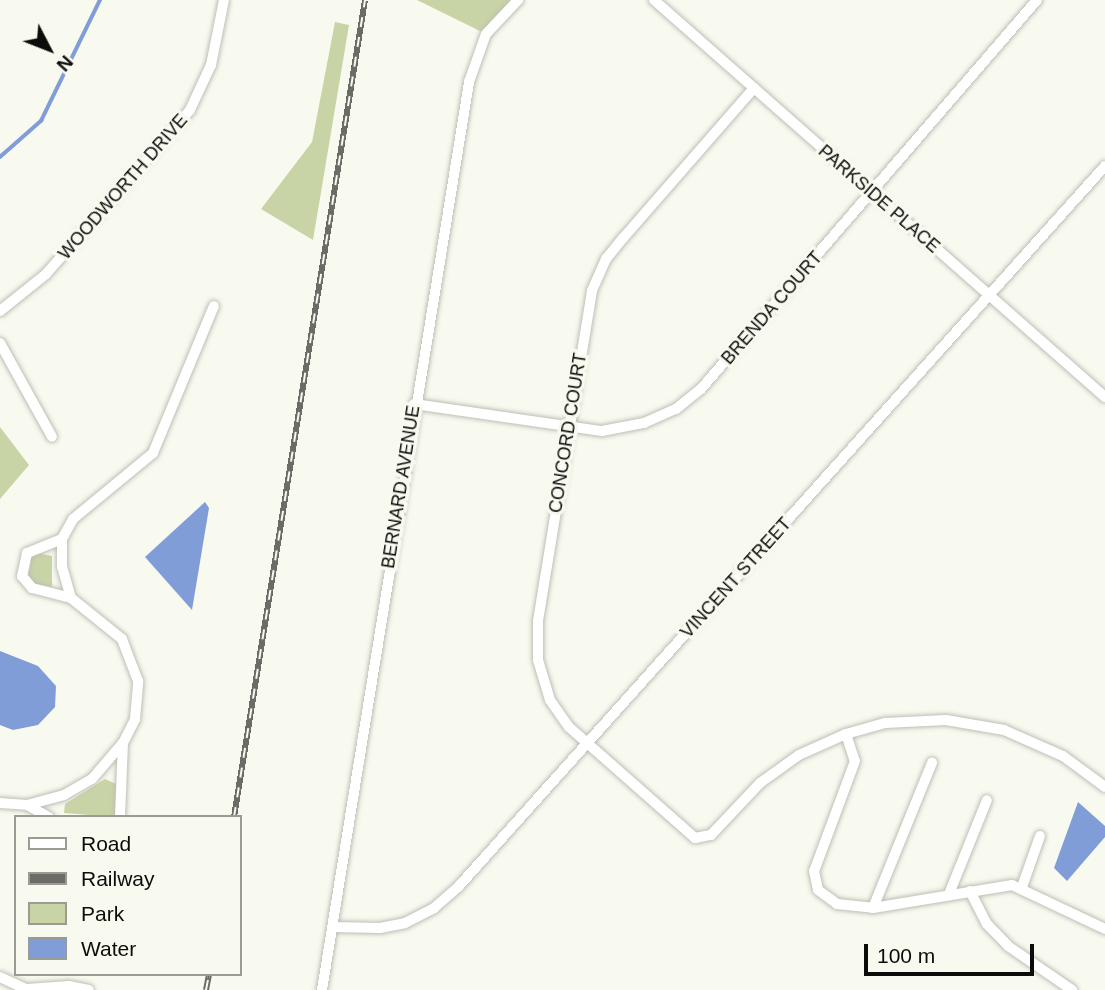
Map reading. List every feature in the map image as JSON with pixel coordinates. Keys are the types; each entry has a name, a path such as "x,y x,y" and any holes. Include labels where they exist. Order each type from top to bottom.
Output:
{"street":[{"name":"WOODWORTH DRIVE","path":"0,311 46,274 190,110 211,65 224,0"},
{"name":"BERNARD AVENUE","path":"322,990 414,404 475,57 496,21 518,0"},
{"name":"PARKSIDE PLACE","path":"654,0 1105,397"},
{"name":"BRENDA COURT","path":"414,404 602,431 632,427 669,412 692,397 873,192 1037,0"},
{"name":"CONCORD COURT","path":"754,88 623,238 598,274 587,312 538,622 538,660 550,700 587,743 688,833 703,838 774,771 846,734"},
{"name":"VINCENT STREET","path":"332,927 388,927 434,908 587,743 1105,166"},
{"path":"71,598 62,567 62,539 73,519 153,453 214,306"},
{"path":"0,343 52,437"},
{"path":"0,803 27,805 78,788 104,768 123,743 138,703 134,664 117,634 71,598 32,588 22,576 27,553 62,539"},
{"path":"1105,787 1050,749 984,726 916,720 846,734 855,761 813,882 837,904 873,908 970,891 1022,887 1074,918 1105,929"},
{"path":"120,815 123,743"},
{"path":"873,908 932,763"},
{"path":"949,894 987,800"},
{"path":"27,805 45,815"},
{"path":"1022,887 1040,836"},
{"path":"970,891 987,924 1008,946 1072,990"},
{"path":"0,977 28,989 69,986 89,990"}],"green space":[{"path":"417,0 518,0 486,34"},
{"path":"335,22 349,25 313,240 261,209 312,142"},
{"path":"0,427 29,465 0,499"},
{"path":"37,553 52,556 52,587 36,584 28,577 31,558"},
{"path":"105,779 116,784 115,815 64,813 65,804"}],"water":[{"path":"205,502 209,508 192,610 145,557"},
{"path":"0,651 38,666 56,686 55,707 38,725 13,730 0,725"},
{"path":"1078,802 1105,826 1105,837 1067,881 1054,868"}],"waterway":[{"path":"0,157 41,121 100,0"}],"railway":[{"path":"234,815 365,0"},
{"path":"206,990 209,976"}]}
